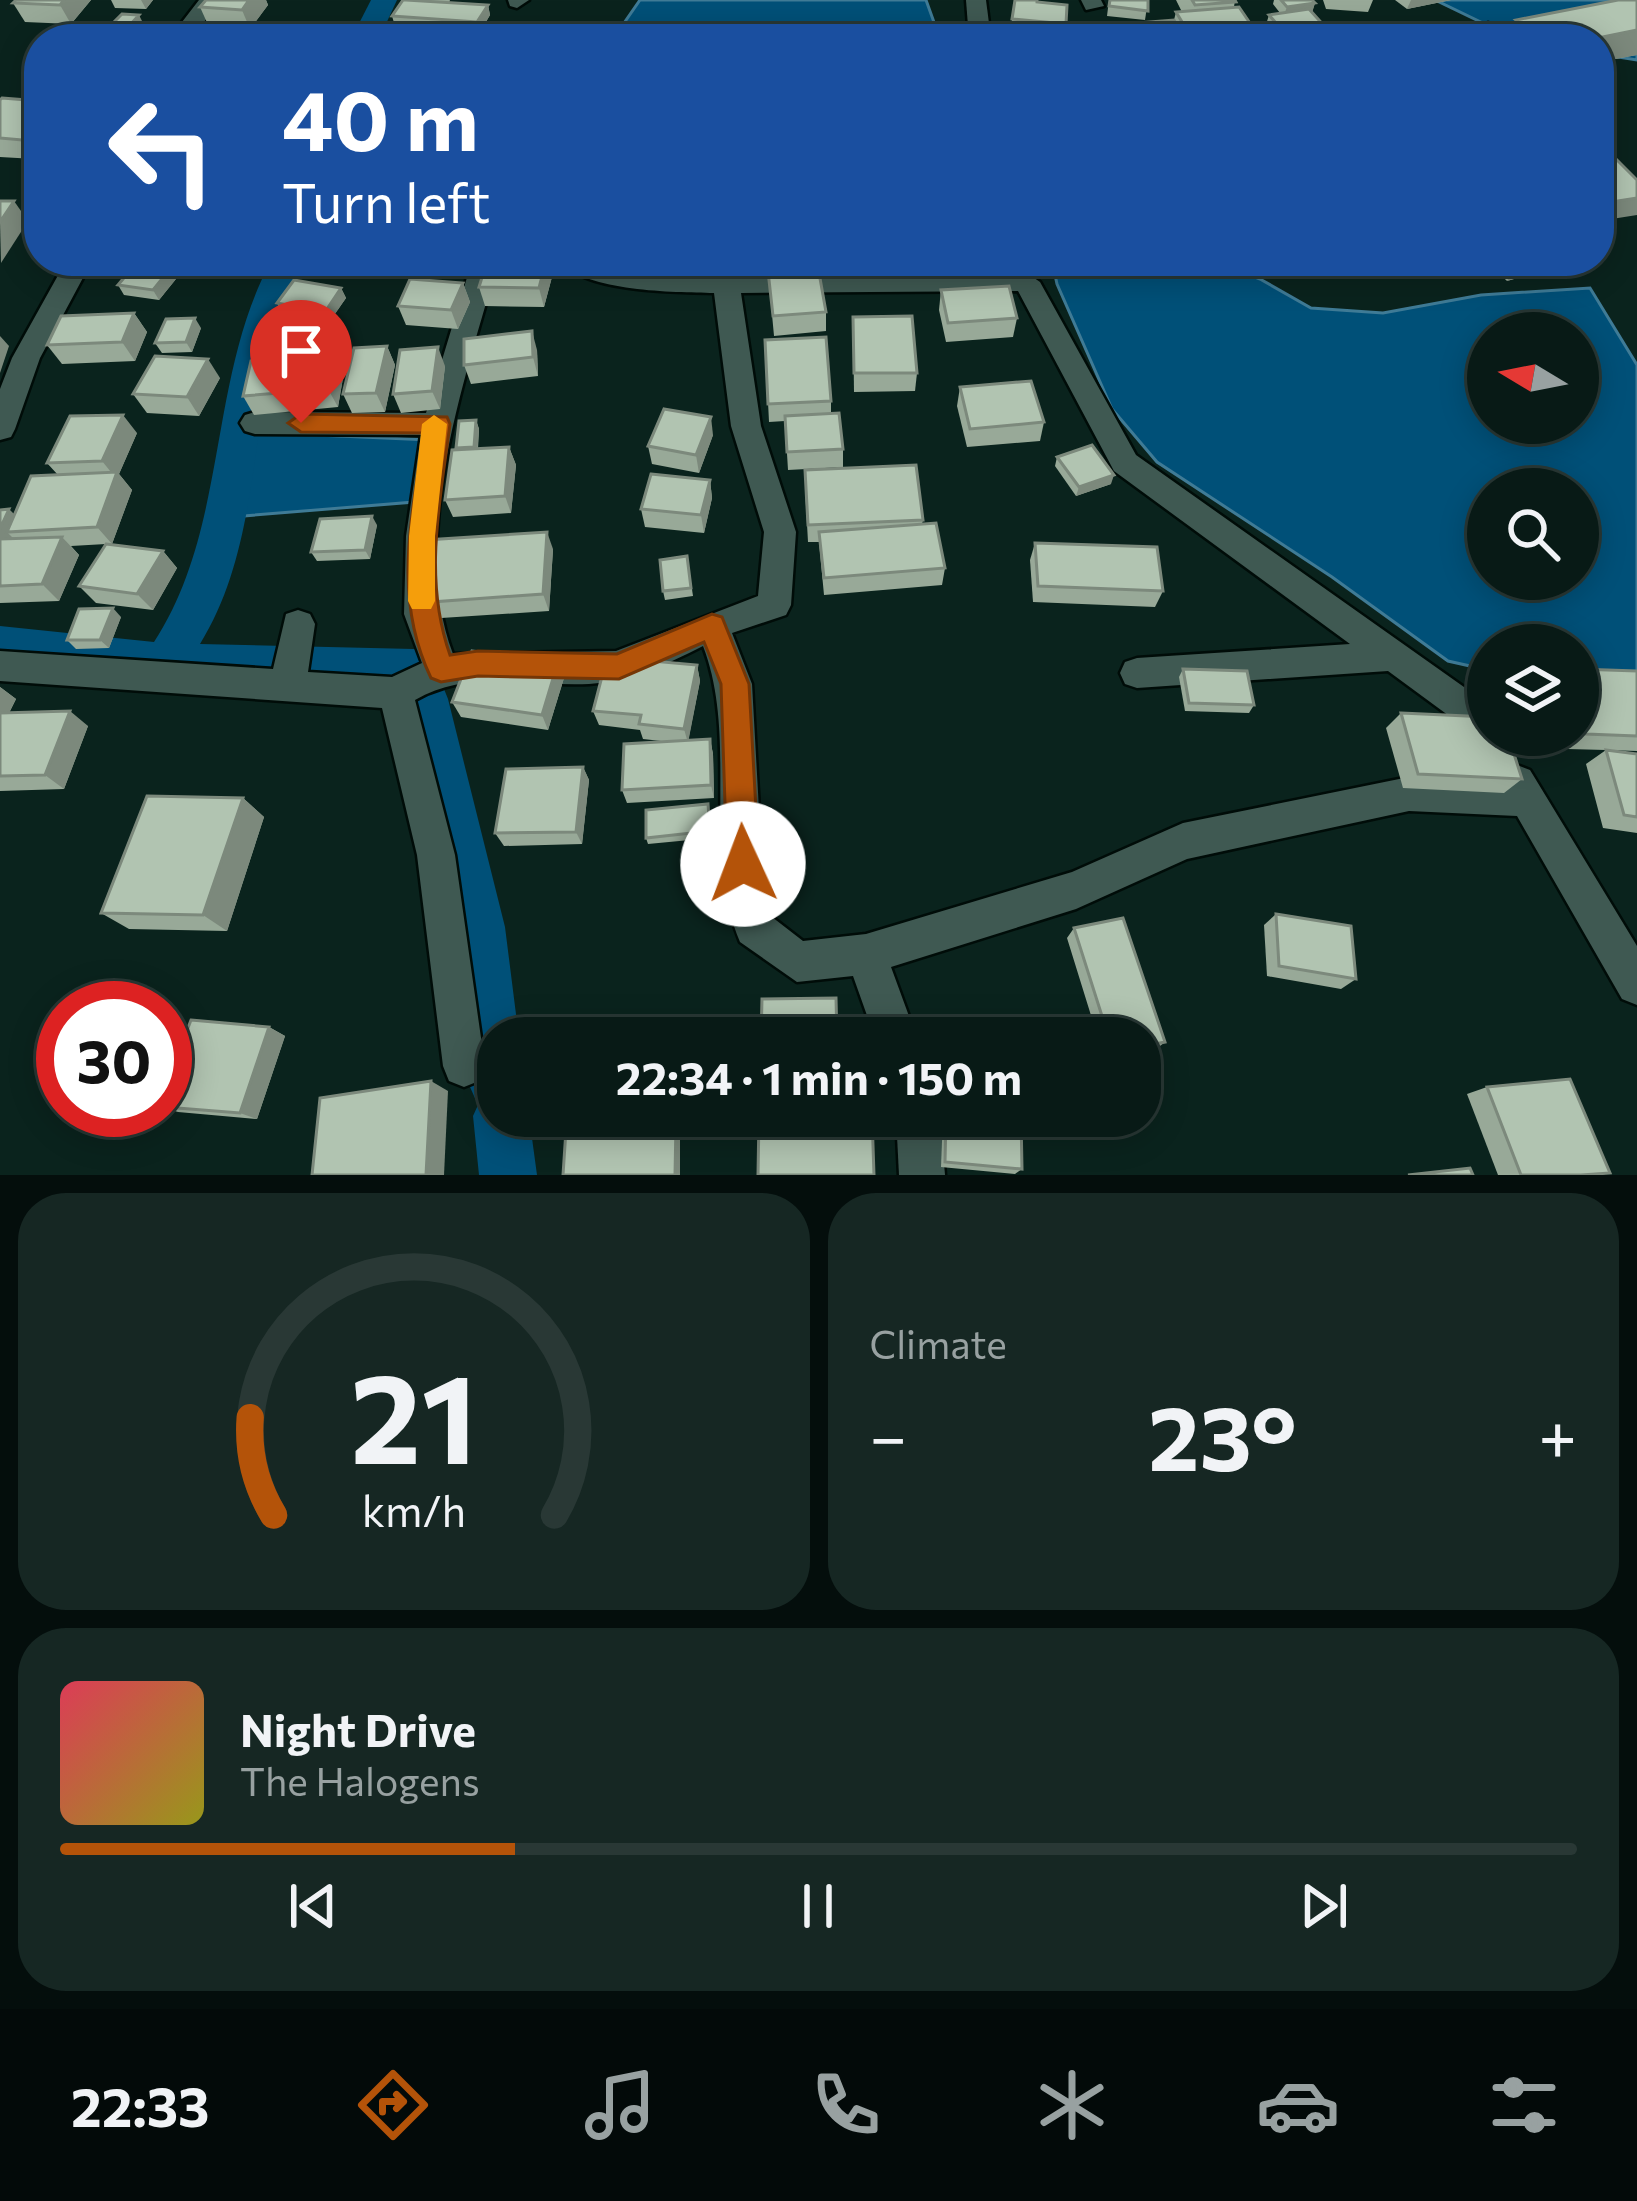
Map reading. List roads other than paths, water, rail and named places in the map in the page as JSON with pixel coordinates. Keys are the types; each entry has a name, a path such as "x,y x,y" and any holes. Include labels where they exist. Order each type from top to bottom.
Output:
{"street":[{"path":"0,429 26,358 71,276"},
{"path":"441,669 422,614 422,536 438,424 481,276"},
{"path":"620,276 726,285 942,276"},
{"path":"1027,276 1126,464 1467,709"},
{"path":"0,666 396,693 421,676 478,664 619,666 775,605 780,532 746,426 726,285"},
{"path":"255,423 438,424"},
{"path":"288,685 298,624"},
{"path":"712,626 735,684 743,864 754,928 796,962 866,954 1076,890 1183,841 1409,794 1524,799"},
{"path":"1136,673 1394,656"},
{"path":"396,693 436,855 464,1066"},
{"path":"1508,756 1524,799 1637,984"},
{"path":"866,954 888,1017"},
{"path":"919,1137 922,1175"}],"water":[{"path":"640,0 926,0 935,24 623,24"},
{"path":"1435,0 1637,0 1637,60 1614,56 1614,24 1485,24"},
{"path":"1055,276 1253,276 1311,308 1383,313 1481,295 1590,288 1637,365 1637,676 1599,679 1599,624 1467,624 1467,665 1448,661 1332,577 1157,462 1112,409"},
{"path":"249,432 430,440 414,502 231,517"}],"waterway":[{"path":"372,24 384,0"},
{"path":"165,662 196,613 222,530 251,355 280,276"},
{"path":"0,645 165,662"},
{"path":"165,662 414,668 426,699 480,927 490,1017"},
{"path":"503,1137 508,1175"}]}
